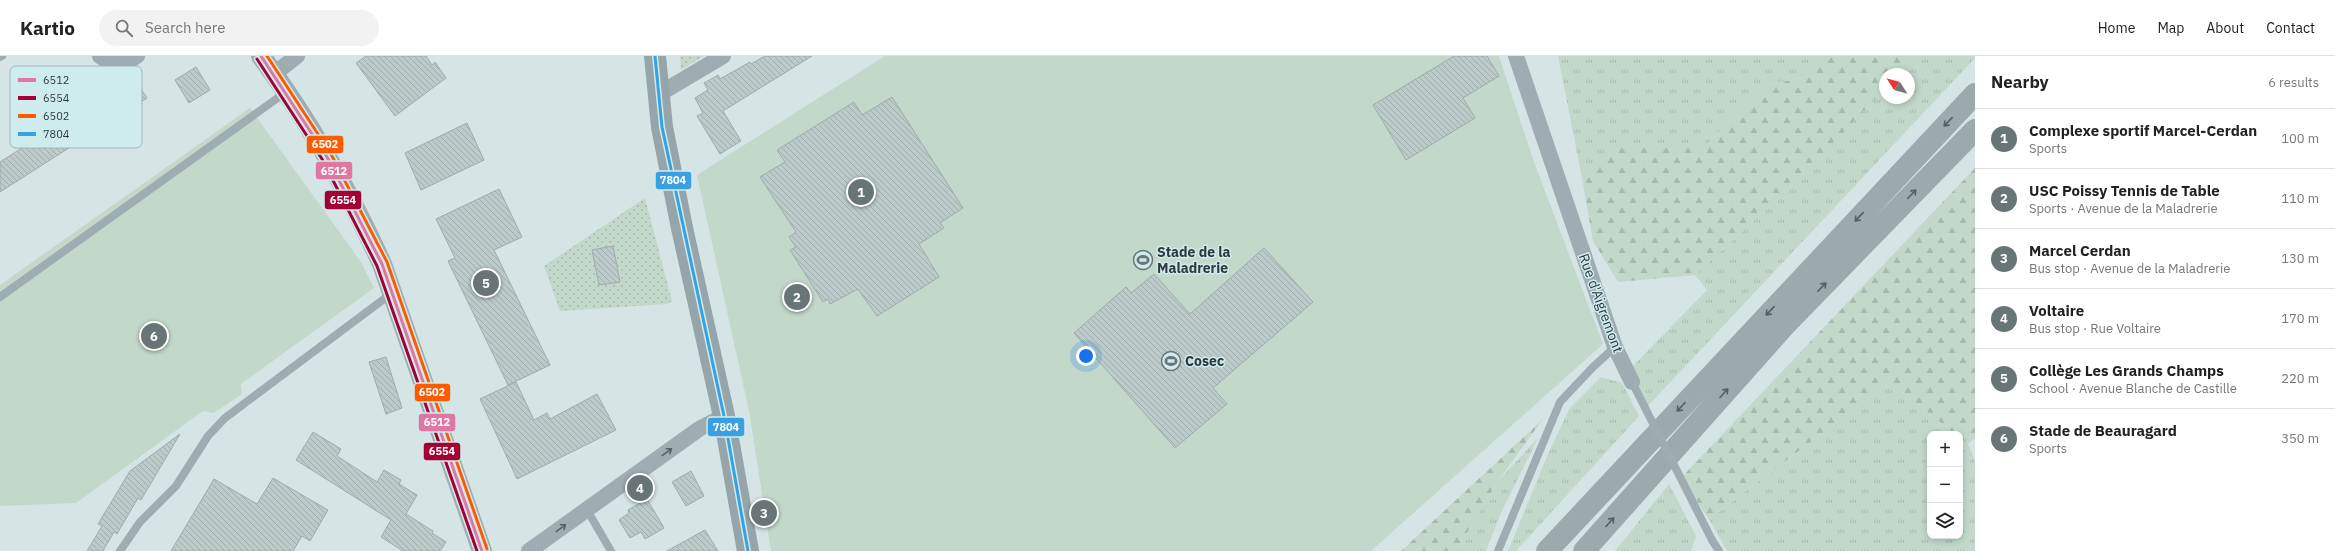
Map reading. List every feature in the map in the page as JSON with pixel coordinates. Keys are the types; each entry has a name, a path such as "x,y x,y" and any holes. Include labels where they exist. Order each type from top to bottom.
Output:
{"highway":[{"path":"1547,551 1975,94"},
{"path":"1584,551 1786,324 1975,130"}],"main road":[{"path":"655,56 662,127 678,210 724,416 748,551"}],"street":[{"path":"100,56 115,62 132,59 137,56"},
{"path":"261,56 318,142 370,238 393,292 482,551"},
{"path":"274,74 297,56"},
{"path":"659,94 723,56"},
{"name":"Rue d'Aigremont","path":"1516,56 1615,347 1632,382"},
{"path":"529,551 699,429 724,416"}],"lane":[{"path":"0,296 286,92"},
{"path":"120,551 140,522 176,486 208,436 224,418 393,292"},
{"path":"1498,551 1560,402 1593,367 1615,347"},
{"name":"Rue d'Aigremont","path":"1632,382 1718,551"},
{"path":"587,510 611,551"}],"green space":[{"path":"680,56 704,56 681,70"},
{"name":"Stade de la Maladrerie","path":"885,56 1499,56 1534,162 1603,344 1371,551 771,551 749,411 697,175"},
{"path":"1558,56 1831,56 1808,77 1766,85 1743,105 1704,148 1618,148 1582,178"},
{"path":"1831,56 1917,56 1906,68 1879,68 1879,95 1792,185 1695,275 1618,282 1593,241 1582,178 1618,148 1704,148 1743,105 1766,85 1808,77"},
{"path":"1916,56 1975,56 1975,58 1647,407 1629,370 1707,290 1695,275 1792,185 1879,94 1879,104 1915,104 1915,68 1905,68"},
{"path":"250,108 361,262 374,288 241,384 242,394 214,413 203,411 76,503 0,506 0,285"},
{"path":"1975,168 1975,438 1968,444 1963,440 1963,431 1951,431 1890,382 1709,519 1681,478"},
{"path":"645,198 672,301 667,304 560,311 544,266","holes":["613,246 620,282 599,285 592,250"]},
{"path":"1601,377 1622,383 1639,416 1516,551 1508,551 1548,454 1569,409"},
{"path":"1890,382 1951,431 1927,431 1927,539 1963,539 1963,440 1968,444 1975,460 1975,551 1727,551 1709,519"},
{"path":"1543,419 1498,481 1456,551 1401,551"},
{"path":"1538,438 1501,513 1486,551 1456,551 1498,481"},
{"path":"1669,484 1696,536 1691,551 1615,551"}],"building":[{"path":"366,56 426,56 432,65 435,62 446,78 395,116 356,63"},
{"path":"765,56 812,56 723,111 741,141 720,154 697,116 703,113 695,98 708,90 704,83 718,75 720,79 750,62 751,64"},
{"path":"1454,56 1487,56 1499,76 1463,98 1475,118 1406,160 1373,105"},
{"path":"196,67 210,90 189,103 175,80"},
{"path":"142,90 147,98 142,101"},
{"path":"892,97 963,208 940,223 944,228 919,244 939,277 877,316 858,289 830,304 828,299 823,302 790,250 796,247 789,237 796,232 760,177 785,162 777,150 854,102 862,115"},
{"path":"467,123 484,160 421,190 405,153"},
{"path":"22,148 69,148 0,192 0,162"},
{"path":"499,189 522,237 494,250 550,365 508,385 448,261 455,258 436,219"},
{"path":"613,246 620,282 599,285 592,250"},
{"name":"Cosec","path":"1264,248 1313,302 1213,388 1227,404 1175,448 1074,333 1126,287 1131,293 1154,274 1190,314"},
{"path":"386,357 402,408 386,414 369,362"},
{"path":"516,382 534,420 547,413 550,419 597,394 616,430 517,479 480,399"},
{"path":"313,432 341,449 337,456 377,482 384,470 401,480 399,484 417,495 406,514 433,531 432,533 446,542 440,551 403,551 381,537 391,520 296,460"},
{"path":"180,434 141,500 138,498 117,534 114,532 103,551 87,551 102,526 98,524 130,471"},
{"path":"691,471 704,496 686,506 672,482"},
{"path":"273,478 328,510 310,541 302,536 293,551 171,551 214,479 257,504"},
{"path":"647,499 664,528 645,539 641,532 630,538 619,520 629,513 628,510"},
{"path":"705,530 718,551 667,551"}],"transit line":[{"name":"6512","path":"261,56 327,157 382,264 482,551"},
{"name":"6502","path":"267,56 331,154 387,262 487,549"},
{"name":"7804","path":"655,56 662,127 724,416 748,551"},
{"name":"6554","path":"257,59 322,159 377,266 477,551"}],"place":[{"name":"Complexe sportif Marcel-Cerdan","path":"861,192"},
{"name":"Stade de la Maladrerie","path":"1143,260"},
{"name":"Collège Les Grands Champs","path":"486,283"},
{"name":"USC Poissy Tennis de Table","path":"797,297"},
{"name":"Stade de Beauragard","path":"154,336"},
{"name":"Cosec","path":"1171,361"},
{"name":"Voltaire","path":"640,488"},
{"name":"Marcel Cerdan","path":"764,513"}]}
